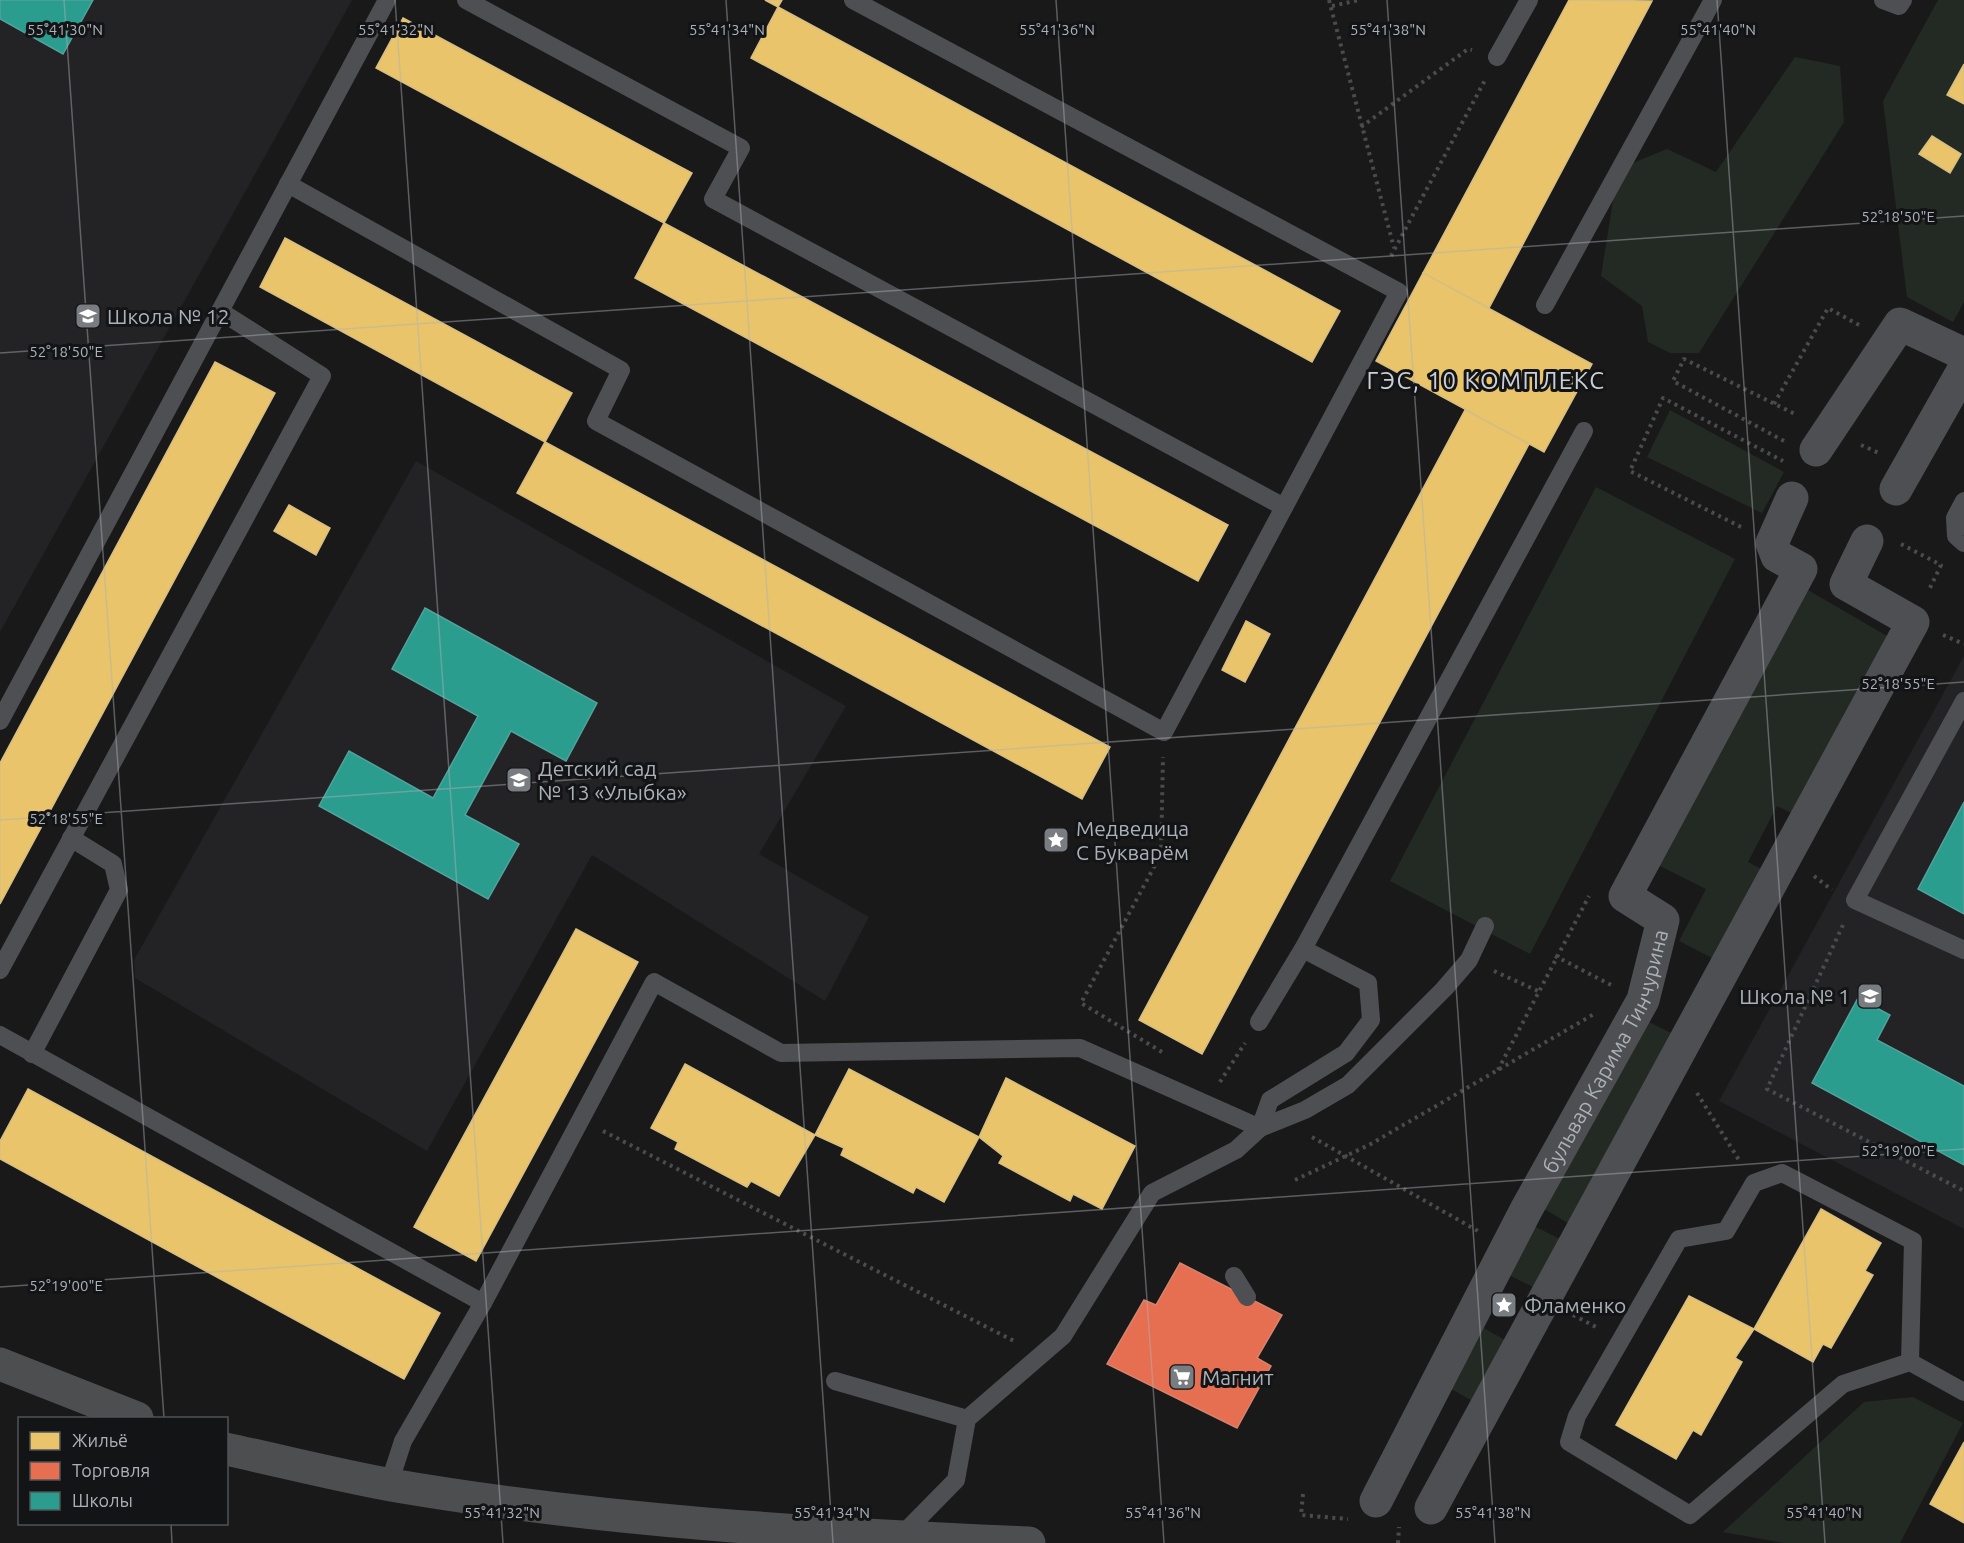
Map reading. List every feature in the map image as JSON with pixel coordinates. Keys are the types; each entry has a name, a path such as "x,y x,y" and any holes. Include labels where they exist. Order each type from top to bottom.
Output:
{"main road":[{"path":"0,1364 132,1417"},
{"path":"228,1449 389,1484 577,1510 899,1538 1029,1543"}],"street":[{"path":"1806,445 1900,324 1964,354"},
{"path":"1902,478 1964,369"},
{"path":"1772,543 1792,498"},
{"path":"1431,1508 1785,853 1913,622 1846,584 1882,541"},
{"name":"бульвар Карима Тинчурина","path":"1376,1515 1526,1210 1644,1000 1663,920 1625,896 1801,569 1777,556 1772,543"}],"lane":[{"path":"0,721 387,0"},
{"path":"466,0 741,148 713,199 1284,507"},
{"path":"288,184 621,370 596,421 1164,732 1399,292 852,0"},
{"path":"1497,57 1529,0"},
{"path":"1883,0 1899,6 1903,0"},
{"path":"1545,304 1705,2"},
{"path":"0,970 322,376 220,311"},
{"path":"1259,1022 1302,949 1584,431"},
{"path":"1964,501 1955,518 1956,536 1964,543"},
{"path":"1964,701 1855,900 1964,951"},
{"path":"32,1054 119,890 113,864 71,838"},
{"path":"899,1538 956,1480 967,1419 1063,1336 1152,1193 1236,1150 1260,1128 1305,1110 1348,1085 1391,1044 1469,960 1485,926"},
{"path":"1260,1128 1270,1100 1346,1053 1371,1020 1368,983 1302,949"},
{"path":"389,1484 403,1441 483,1303 654,982 782,1053 1080,1048 1260,1128"},
{"path":"0,1035 483,1303"},
{"path":"1910,1362 1913,1241 1782,1173 1754,1183 1726,1231 1679,1239 1577,1416 1569,1442 1690,1515 1843,1384 1910,1362 1964,1392"},
{"path":"1234,1276 1246,1297"},
{"path":"835,1381 967,1419"}],"path":[{"path":"1329,0 1332,6 1361,126 1394,249 1497,57 1468,50 1361,126"},
{"path":"1332,6 1359,0"},
{"path":"1774,404 1828,308 1888,341"},
{"path":"1806,445 1774,404 1684,359 1673,381 1806,445 1902,478"},
{"path":"1772,543 1630,471 1663,399 1783,461 1806,445"},
{"path":"1882,541 1941,565 1913,622"},
{"path":"1785,853 1834,891 1855,900 1767,1089 1964,1191"},
{"path":"1469,960 1538,991"},
{"path":"1295,1180 1369,1145 1599,1011"},
{"path":"1218,1086 1259,1022"},
{"path":"1694,1088 1754,1183"},
{"path":"581,1120 1041,1355"},
{"path":"1544,1299 1620,1340"},
{"path":"1303,1494 1301,1515 1376,1515 1398,1543"}],"shaded area":[{"name":"Школа № 12","path":"0,0 352,0 0,632"},
{"path":"1938,0 1964,0 1964,302 1953,322 1907,297 1883,101"},
{"path":"1795,57 1840,66 1844,122 1699,353 1670,353 1648,342 1642,306 1601,276 1618,169 1667,149 1716,172"},
{"path":"1670,410 1784,472 1762,513 1647,457"},
{"name":"Детский сад № 13 «Улыбка»","path":"416,461 846,706 759,854 869,917 825,1001 592,855 427,1151 135,978 134,960"},
{"path":"1596,487 1735,559 1530,954 1390,881"},
{"path":"1801,586 1894,640 1798,816 1777,806 1748,862 1765,871 1718,961 1679,941 1706,889 1658,865"},
{"name":"Школа № 1","path":"1964,656 1964,1229 1719,1101"},
{"path":"1647,1021 1671,1033 1568,1223 1544,1209"},
{"path":"1532,1225 1560,1239 1533,1287 1505,1273"},
{"path":"1478,1325 1505,1340 1471,1400 1444,1385"},
{"path":"1913,1397 1963,1423 1900,1543 1784,1543 1723,1532 1864,1402"}],"building: Жильё":[{"path":"765,0 782,0 778,7"},
{"path":"1569,0 1652,1 1489,308 1423,273"},
{"path":"778,7 1340,311 1312,362 751,58"},
{"path":"403,18 692,173 664,223 376,68"},
{"path":"1964,64 1964,104 1947,95"},
{"path":"1932,136 1961,154 1950,173 1919,154"},
{"path":"664,223 1228,525 1198,581 635,278"},
{"path":"285,238 572,393 545,442 260,287"},
{"path":"1423,273 1592,364 1544,452 1376,361"},
{"path":"215,362 275,393 0,904 0,763"},
{"path":"1465,410 1529,444 1202,1054 1139,1020"},
{"path":"545,442 1110,747 1082,799 517,493"},
{"path":"289,505 330,528 316,555 274,531"},
{"path":"1246,621 1270,634 1245,682 1222,670"},
{"path":"576,929 638,962 476,1261 414,1227"},
{"path":"685,1064 815,1135 779,1196 751,1181 747,1187 675,1149 678,1142 651,1128"},
{"path":"849,1069 979,1137 944,1202 916,1187 913,1193 841,1155 844,1148 815,1135"},
{"path":"1006,1078 1135,1146 1102,1209 1073,1194 1070,1201 999,1163 1003,1156 979,1137"},
{"path":"28,1089 440,1313 404,1379 0,1159 0,1141"},
{"path":"1821,1209 1881,1243 1865,1271 1873,1275 1831,1348 1823,1344 1813,1362 1754,1329"},
{"path":"1689,1296 1754,1329 1735,1358 1742,1362 1701,1435 1693,1430 1676,1459 1616,1425"},
{"path":"1964,1442 1964,1523 1930,1504"}],"building: Торговля":[{"path":"1180,1263 1282,1315 1257,1358 1271,1366 1237,1428 1107,1364 1144,1300 1156,1305"}],"building: Школы":[{"path":"0,0 93,0 63,54 0,19"},
{"path":"425,608 597,703 566,761 511,731 465,815 519,844 488,899 319,806 349,751 433,798 478,716 392,669"},
{"path":"1964,802 1964,914 1918,889"},
{"path":"1858,998 1890,1015 1877,1040 1964,1086 1964,1165 1812,1083"}],"place":[{"name":"Школа № 12","path":"88,316"},
{"name":"Детский сад № 13 «Улыбка»","path":"519,780"},
{"name":"Медведица С Букварём","path":"1056,840"},
{"name":"Школа № 1","path":"1870,996"},
{"name":"Фламенко","path":"1504,1305"},
{"name":"Магнит","path":"1182,1377"}],"district":[{"name":"ГЭС, 10 КОМПЛЕКС","path":"1486,380"}]}
